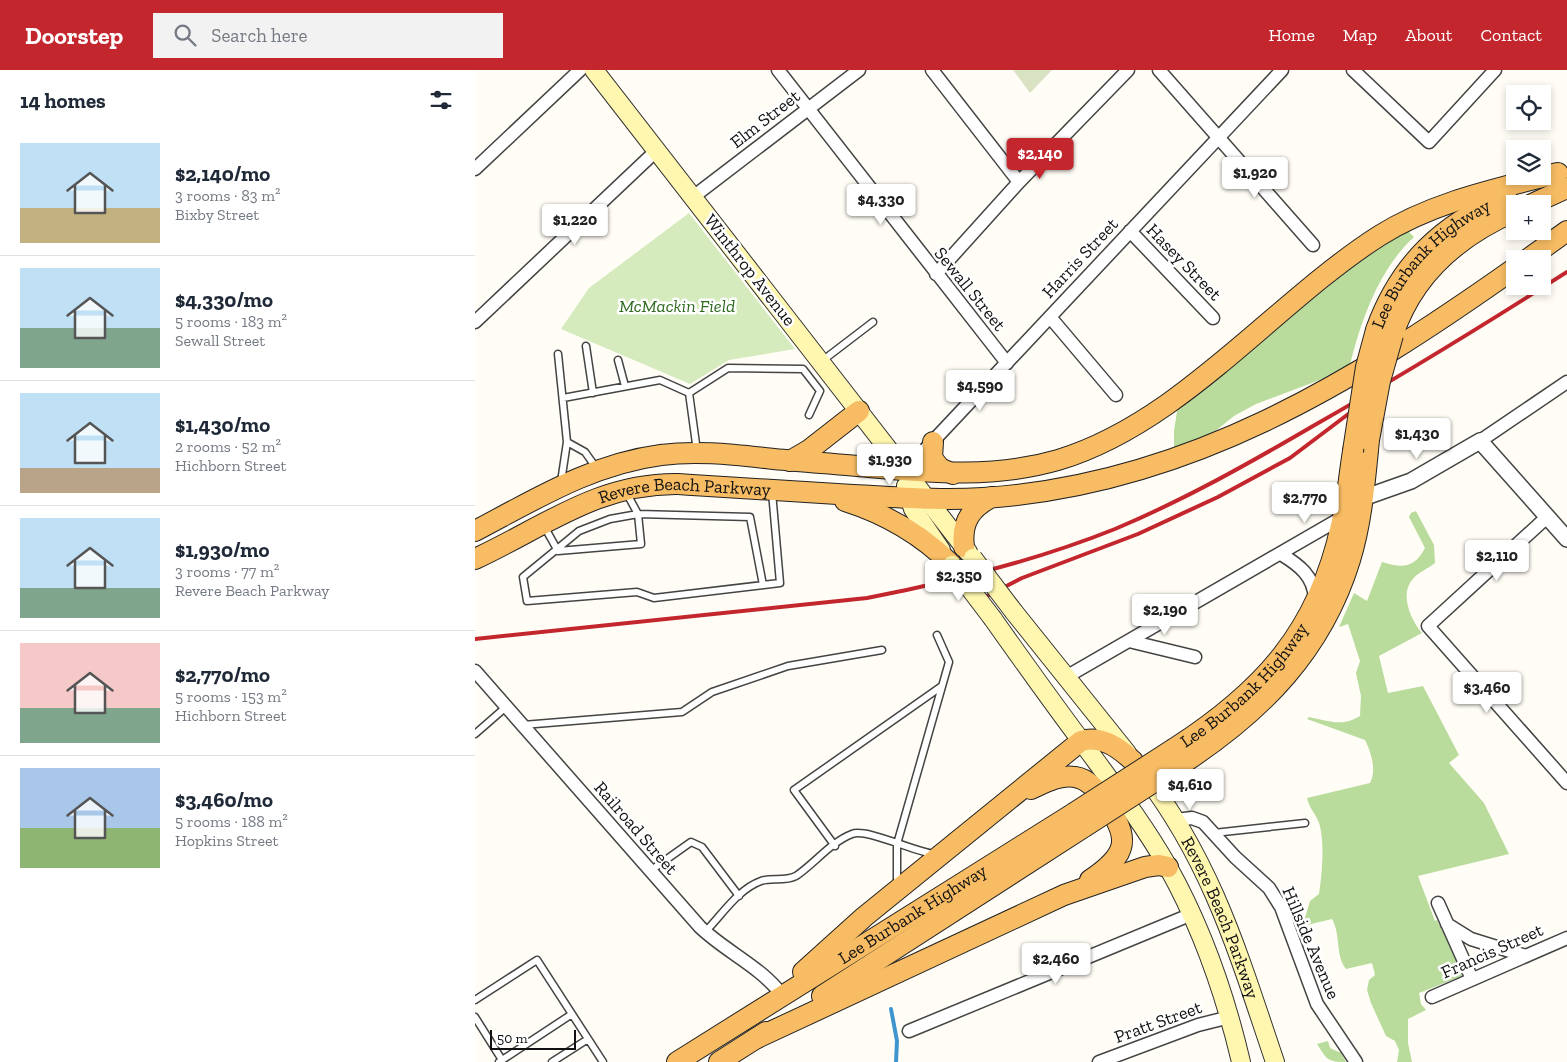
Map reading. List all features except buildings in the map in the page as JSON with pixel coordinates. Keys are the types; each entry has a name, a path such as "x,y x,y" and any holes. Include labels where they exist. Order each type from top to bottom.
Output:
{"highway":[{"path":"1545,195 1564,182"},
{"path":"905,471 953,474 1002,471 1071,456 1109,439 1146,419 1349,258 1390,229 1422,213 1455,201 1564,182"},
{"name":"Lee Burbank Highway","path":"1384,332 1384,309 1401,278 1418,256 1442,232 1477,209 1564,182"},
{"name":"Lee Burbank Highway","path":"719,1062 1079,820 1180,755 1235,726 1259,706 1291,671 1309,646 1330,609 1347,570 1363,498 1361,445 1366,367 1384,332 1412,292 1438,260 1477,230 1506,216"},
{"path":"1540,250 1567,231"},
{"path":"917,498 992,497 1044,491 1107,479 1167,462 1227,440 1320,394 1427,328 1506,274"},
{"path":"790,461 809,450 859,411"},
{"path":"933,442 932,458 940,468 953,474"},
{"name":"Lee Burbank Highway","path":"1180,755 1255,688 1286,651 1315,603 1331,562 1361,445"},
{"path":"697,453 711,457 716,466 711,479 700,486"},
{"name":"Revere Beach Parkway","path":"475,531 560,485 598,469 641,458 697,453 905,471"},
{"name":"Revere Beach Parkway","path":"475,559 585,502 624,489 664,484 917,498"},
{"path":"811,492 857,505 888,517 922,539 952,565"},
{"path":"968,552 963,529 969,515 981,503 992,497"},
{"path":"782,995 829,947 896,890 1081,742 1096,740 1108,743 1133,761"},
{"path":"755,1039 1065,895 1094,878 1116,857 1123,843 1119,822 1093,786 1076,777 1051,780 1012,798"},
{"name":"Lee Burbank Highway","path":"677,1062 782,995 1079,820"},
{"path":"1065,895 1145,867 1159,865 1168,867"}],"main road":[{"name":"Winthrop Avenue","path":"595,70 905,471"},
{"name":"Revere Beach Parkway","path":"905,471 917,498 968,552 1133,761 1176,820 1199,860 1221,908 1275,1062"},
{"name":"Revere Beach Parkway","path":"917,498 916,515 1142,824 1168,867 1192,914 1213,964 1230,1017 1241,1062"}],"street":[{"path":"475,169 580,70"},
{"name":"Sewall Street","path":"778,70 935,274 1007,363"},
{"name":"Elm Street","path":"693,196 859,70"},
{"path":"932,70 1019,182"},
{"path":"935,274 1019,182 1128,70"},
{"path":"1159,70 1313,245"},
{"name":"Harris Street","path":"905,471 1216,137 1282,70"},
{"path":"1353,70 1429,142 1495,70"},
{"path":"475,322 657,150"},
{"name":"Hasey Street","path":"1130,231 1213,318"},
{"path":"1050,317 1116,395"},
{"path":"1363,498 1411,481 1480,441 1567,382"},
{"path":"1480,441 1567,539"},
{"path":"1066,677 1343,517"},
{"path":"1547,517 1428,626 1567,783"},
{"path":"1281,554 1299,566 1308,576 1314,588 1315,603"},
{"path":"1129,641 1195,657"},
{"name":"Railroad Street","path":"475,672 705,932 759,972 782,995"},
{"name":"Hillside Avenue","path":"1176,820 1195,818 1214,833 1235,857 1262,880 1275,897 1317,1004 1356,1062"},
{"path":"1438,904 1472,979"},
{"path":"909,1031 1192,914"},
{"path":"1447,924 1471,939 1526,956"},
{"name":"Francis Street","path":"1432,997 1567,938"},
{"name":"Pratt Street","path":"1099,1062 1198,1025 1230,1017"}],"lane":[{"path":"811,379 827,370 873,322"},
{"path":"586,346 593,393"},
{"path":"558,354 567,442 560,485"},
{"path":"618,360 625,386"},
{"path":"689,393 728,368 803,369 820,391"},
{"path":"809,416 827,370"},
{"path":"563,398 660,380 689,393"},
{"path":"689,393 697,453"},
{"path":"567,442 585,452 598,469"},
{"path":"558,551 641,544 638,514 624,489"},
{"path":"763,585 750,517 638,514 609,519 583,530 523,578 527,601 637,592 654,598 780,583 772,490"},
{"path":"543,524 558,551"},
{"path":"896,890 898,872 897,844 949,662 937,635"},
{"path":"522,725 682,712 712,692 788,666 882,650"},
{"path":"835,846 794,790 942,686"},
{"path":"475,734 506,707"},
{"path":"1214,833 1305,823"},
{"path":"705,932 739,896 759,882 787,880 796,876 852,834 859,832 920,852 941,855"},
{"path":"650,871 691,842 701,847 739,896"},
{"path":"475,1000 537,960 603,1062"},
{"path":"475,1017 501,1061 572,1014"},
{"path":"552,1062 588,1039"}],"green space":[{"path":"1013,70 1052,70 1030,93"},
{"name":"McMackin Field","path":"689,213 795,349 729,360 690,384 561,329 589,288"},
{"path":"1408,231 1414,237 1390,265 1372,298 1349,369 1256,404 1234,416 1213,433 1174,450 1174,431 1178,405 1367,255"},
{"path":"1416,511 1434,545 1435,563 1415,577 1409,585 1407,592 1408,607 1422,633 1379,656 1388,693 1423,686 1459,755 1449,763 1484,803 1509,854 1418,876 1435,921 1437,920 1463,972 1462,976 1419,993 1421,1004 1426,1010 1408,1019 1408,1043 1412,1062 1397,1062 1399,1050 1395,1041 1386,1036 1367,990 1369,980 1375,975 1372,963 1346,969 1340,958 1335,925 1332,919 1307,925 1304,921 1310,901 1319,894 1322,858 1321,830 1307,798 1370,783 1373,772 1371,755 1365,740 1307,719 1309,717 1341,722 1360,716 1361,696 1356,673 1360,661 1348,624 1339,627 1354,593 1367,601 1382,562 1401,566 1407,565 1421,555 1425,548 1409,517 1411,513"},
{"path":"1328,1041 1330,1048 1341,1053 1346,1062 1332,1061 1326,1057 1317,1044"}],"waterway":[{"path":"891,1009 897,1041 896,1062"}],"railway":[{"path":"475,639 867,598 993,570 1054,551 1141,518 1240,468 1409,370 1567,272"},
{"path":"972,604 1022,578 1138,534 1218,497 1290,458 1355,409"}]}
